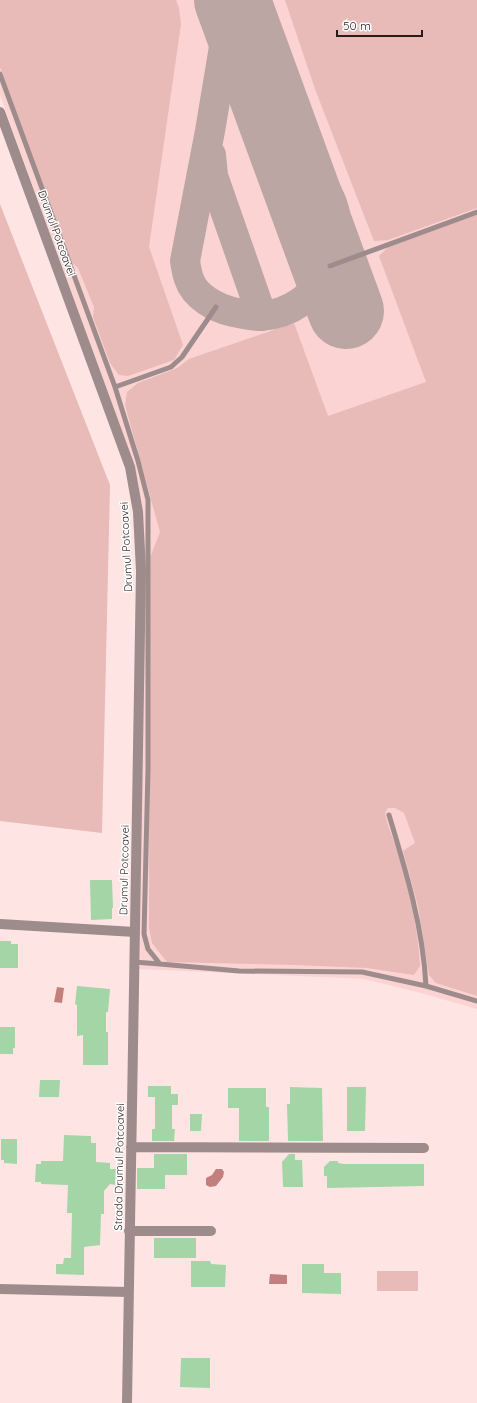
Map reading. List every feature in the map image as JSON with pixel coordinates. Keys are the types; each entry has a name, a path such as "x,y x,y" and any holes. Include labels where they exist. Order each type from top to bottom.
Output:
{"street":[{"name":"Drumul Potcoavei","path":"0,112 130,467 138,512 140,571 135,932"},
{"path":"0,924 135,932"},
{"name":"Strada Drumul Potcoavei","path":"127,1403 135,932"},
{"path":"131,1147 424,1148"},
{"path":"129,1231 211,1231"},
{"path":"0,1289 128,1292"}],"lane":[{"path":"0,74 115,387 138,461 148,500 148,770 144,934 148,949 160,964"},
{"path":"330,266 477,212"},
{"path":"115,387 171,367 182,357 216,307"},
{"path":"389,815 414,903 425,961 426,986"},
{"path":"134,962 239,971 362,972 426,986 477,1000"}],"shaded area":[{"path":"0,0 477,0 477,1009 364,979 139,969 139,966 142,965 142,960 140,959 144,560 142,507 135,468 0,95"},
{"path":"0,0 176,0 179,8 181,24 149,247 183,345 174,360 128,376 119,375 110,363 93,317 94,307 78,268 70,261 0,67"},
{"path":"285,0 477,0 477,208 388,240 374,241 315,89"},
{"path":"0,204 110,485 102,833 0,821"},
{"path":"477,214 477,996 436,983 429,975 418,906 403,851 415,843 404,813 395,808 388,808 385,813 405,876 414,914 420,966 414,975 367,968 167,962 152,943 149,928 150,558 160,532 125,405 127,392 138,383 177,368 189,359 294,323 328,416 426,382 379,256 388,247"},
{"path":"57,987 64,988 62,1003 54,1002"},
{"path":"216,1169 222,1169 224,1172 223,1177 216,1186 210,1187 206,1185 206,1178 212,1175"},
{"path":"377,1271 418,1271 418,1291 377,1291"},
{"path":"270,1274 287,1275 287,1284 269,1284"}],"building":[{"path":"90,880 112,880 112,919 91,920"},
{"path":"0,941 11,941 11,944 18,944 18,968 0,968"},
{"path":"77,986 110,989 108,1012 106,1012 106,1032 108,1032 108,1065 83,1065 83,1035 77,1036 77,1005 75,1004"},
{"path":"0,1027 15,1027 15,1048 13,1048 13,1054 0,1054"},
{"path":"40,1080 60,1080 59,1097 39,1097"},
{"path":"148,1086 171,1086 171,1094 178,1094 178,1105 172,1105 172,1129 175,1129 174,1141 152,1141 152,1129 155,1129 155,1097 148,1097"},
{"path":"290,1087 322,1088 323,1141 288,1141 287,1104 290,1104"},
{"path":"347,1087 366,1087 365,1131 347,1131"},
{"path":"228,1088 266,1088 266,1107 269,1107 269,1141 239,1141 239,1108 228,1108"},
{"path":"190,1114 202,1114 201,1131 190,1131"},
{"path":"64,1135 91,1136 91,1143 96,1143 96,1162 110,1163 110,1169 116,1169 115,1185 110,1184 104,1191 104,1214 101,1214 100,1245 84,1247 84,1275 56,1274 56,1264 63,1264 64,1258 71,1258 72,1213 67,1213 68,1185 41,1184 41,1182 35,1182 36,1164 41,1164 41,1161 63,1161"},
{"path":"1,1139 17,1139 17,1164 4,1163 4,1160 1,1160"},
{"path":"154,1154 187,1154 187,1175 165,1175 165,1189 137,1189 137,1168 154,1168"},
{"path":"289,1154 295,1154 295,1160 302,1160 303,1187 283,1187 282,1162"},
{"path":"330,1161 338,1161 338,1163 344,1164 424,1164 424,1186 327,1188 327,1176 324,1176 324,1167"},
{"path":"154,1238 196,1238 196,1258 154,1258"},
{"path":"191,1261 210,1261 211,1264 226,1265 225,1287 191,1287"},
{"path":"302,1264 324,1264 324,1273 341,1273 341,1294 302,1293"},
{"path":"181,1358 210,1358 210,1388 180,1387"}],"taxiway":[{"path":"226,0 225,41 210,131 185,261 187,273 192,285 201,296 213,305 247,315 261,316 282,312 301,302 316,288 327,272 334,253 337,232 335,212 327,192 320,180 305,166 288,154"},
{"path":"211,155 213,176 262,316"}],"runway":[{"path":"232,0 346,311"}]}
